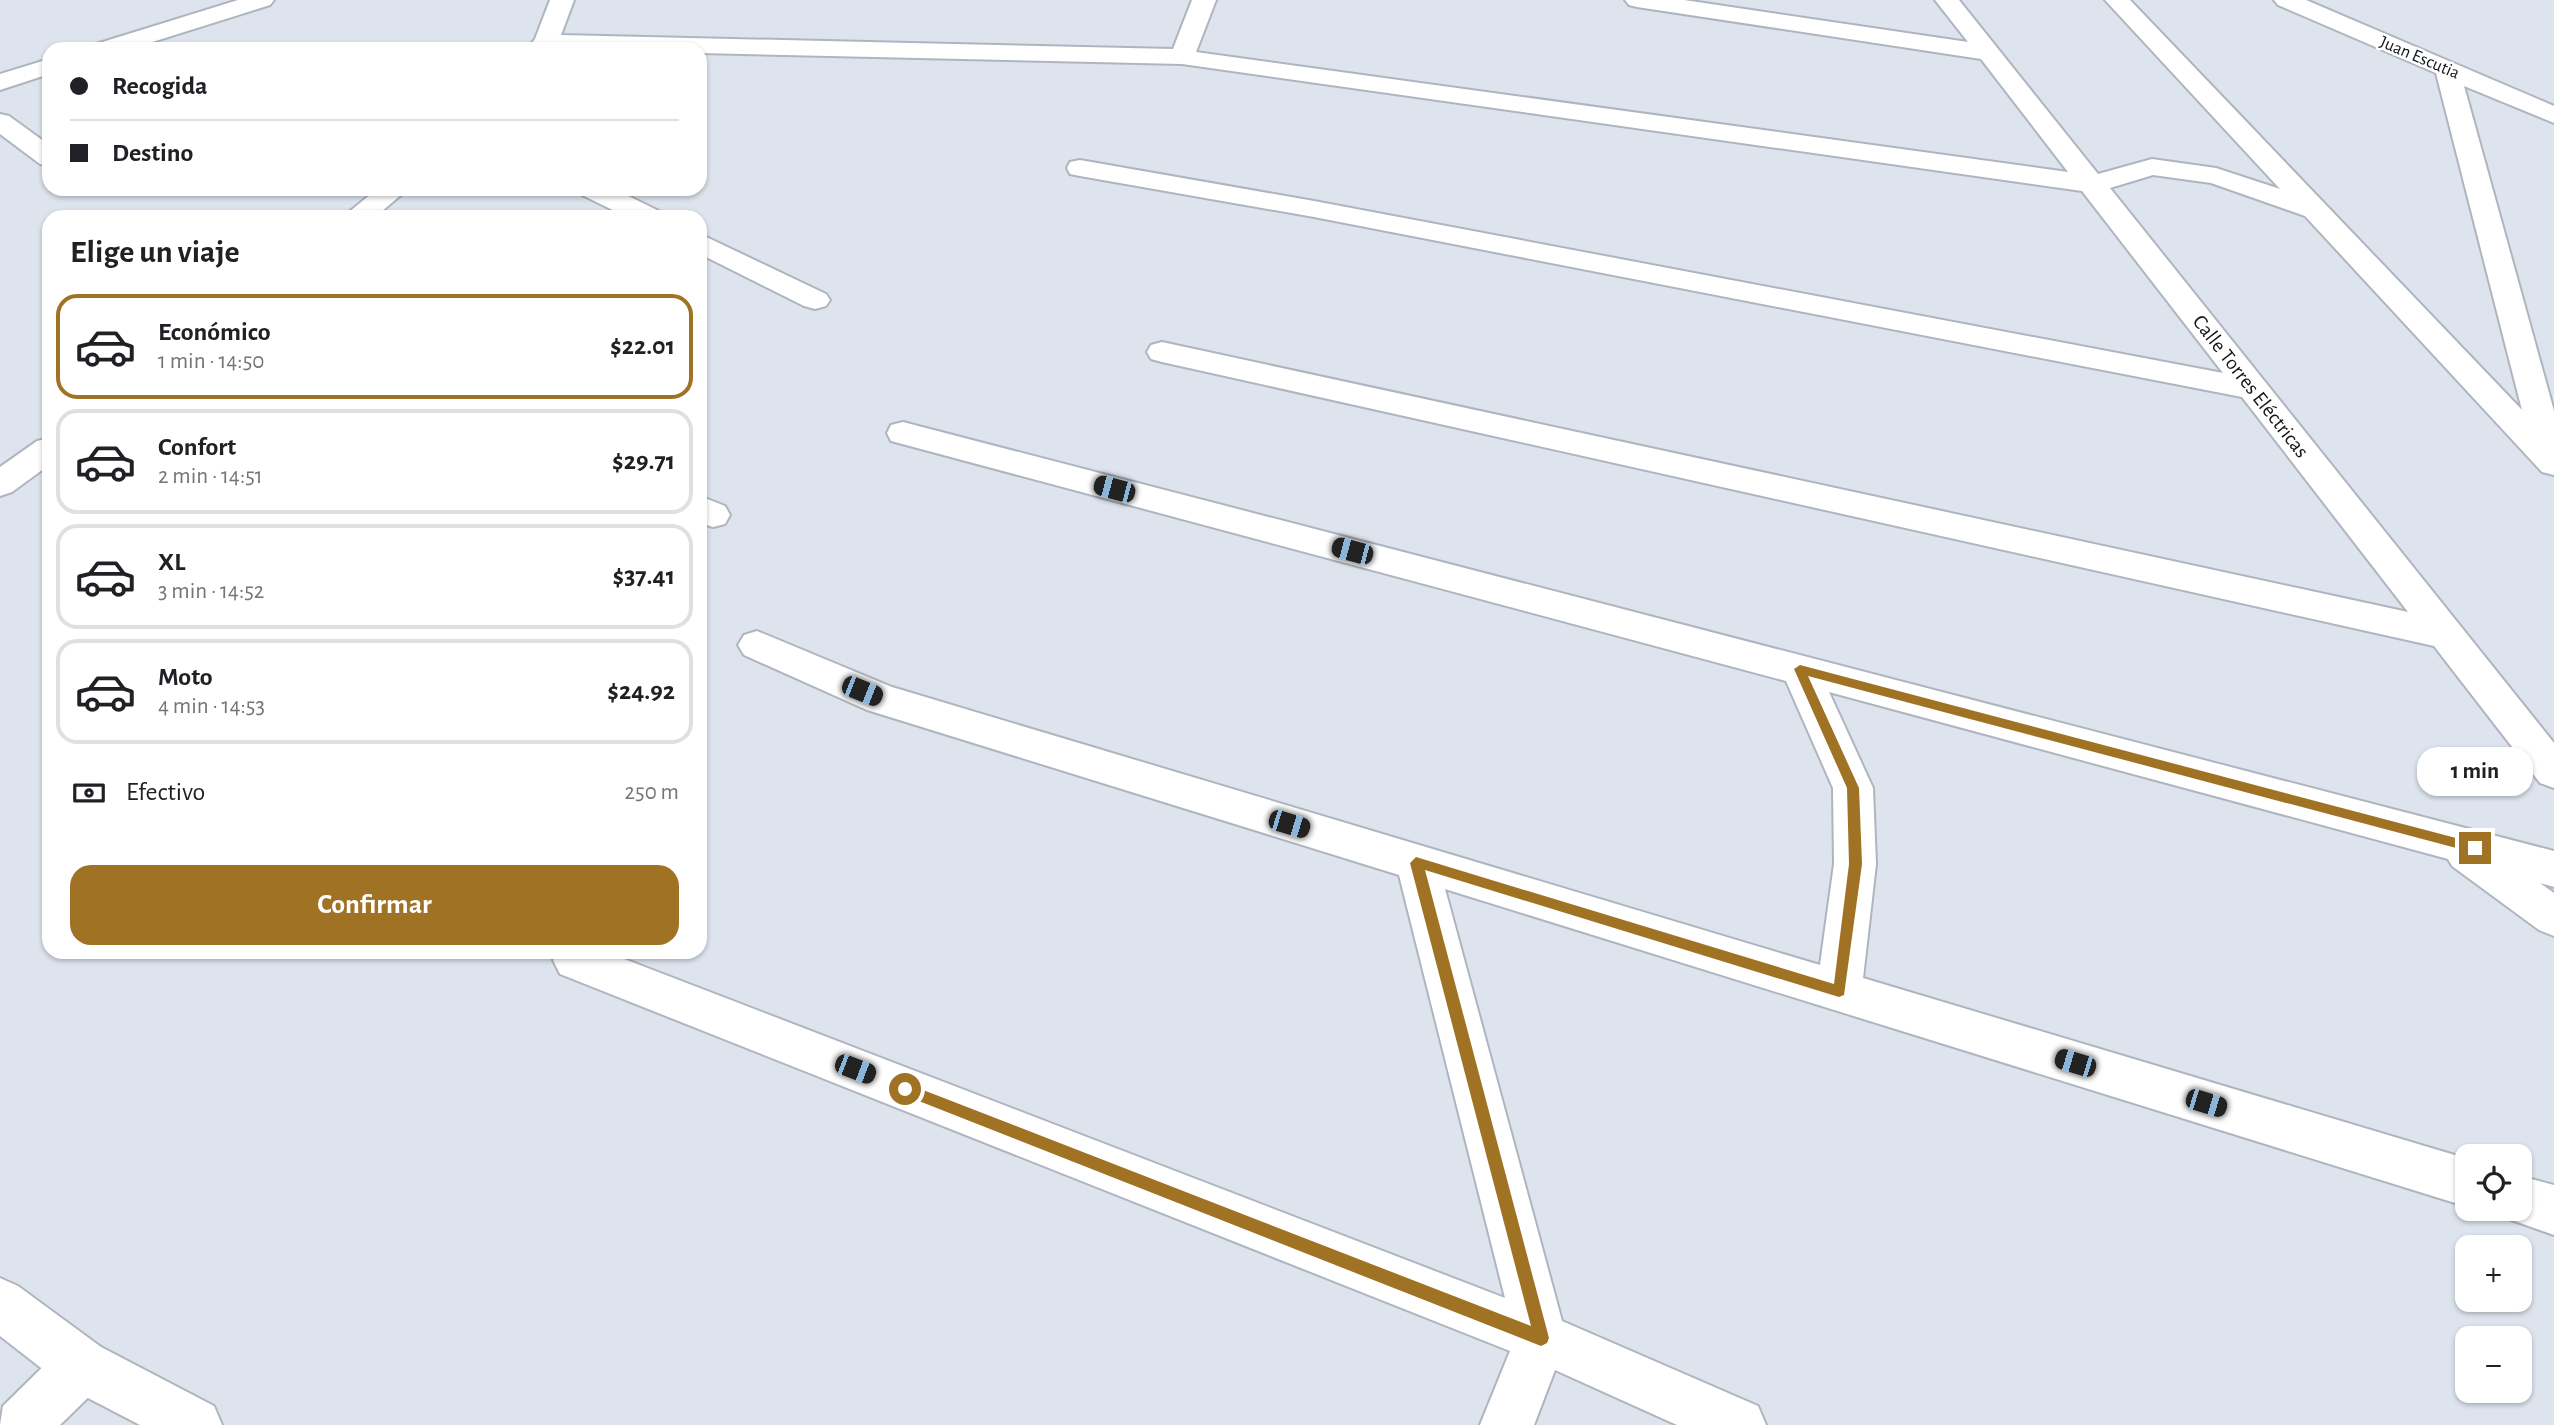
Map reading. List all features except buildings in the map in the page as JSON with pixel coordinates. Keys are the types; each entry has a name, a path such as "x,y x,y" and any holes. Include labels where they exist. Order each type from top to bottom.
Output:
{"street":[{"path":"127,42 262,0"},
{"path":"543,42 562,0"},
{"path":"1182,57 1204,0"},
{"path":"1637,0 1989,53"},
{"name":"Calle Torres Eléctricas","path":"1947,0 2548,758"},
{"path":"2117,0 2553,463"},
{"name":"Juan Escutia","path":"2286,0 2554,115"},
{"path":"707,48 1182,57 2093,184 2152,167 2216,176 2319,212"},
{"path":"0,82 42,68"},
{"path":"2446,68 2553,463"},
{"path":"0,122 42,153"},
{"path":"1080,168 1328,212 2253,388"},
{"path":"366,210 384,196"},
{"path":"606,196 635,210"},
{"path":"707,246 815,300"},
{"path":"1162,352 2448,635"},
{"path":"903,433 2554,869"},
{"path":"0,484 42,464"},
{"path":"757,645 881,699 2455,1180"},
{"path":"1800,669 1853,788 1855,864 1839,991"},
{"path":"2448,841 2554,917"},
{"path":"1416,863 1541,1338 1507,1425"},
{"path":"575,960 1541,1338 1739,1425"},
{"path":"2532,1204 2554,1210"},
{"path":"0,1304 82,1366 195,1425"},
{"path":"22,1425 82,1366"}],"route":[{"path":"905,1089 1541,1338 1416,863 1839,991 1855,864 1853,788 1800,669 2475,848"}]}
